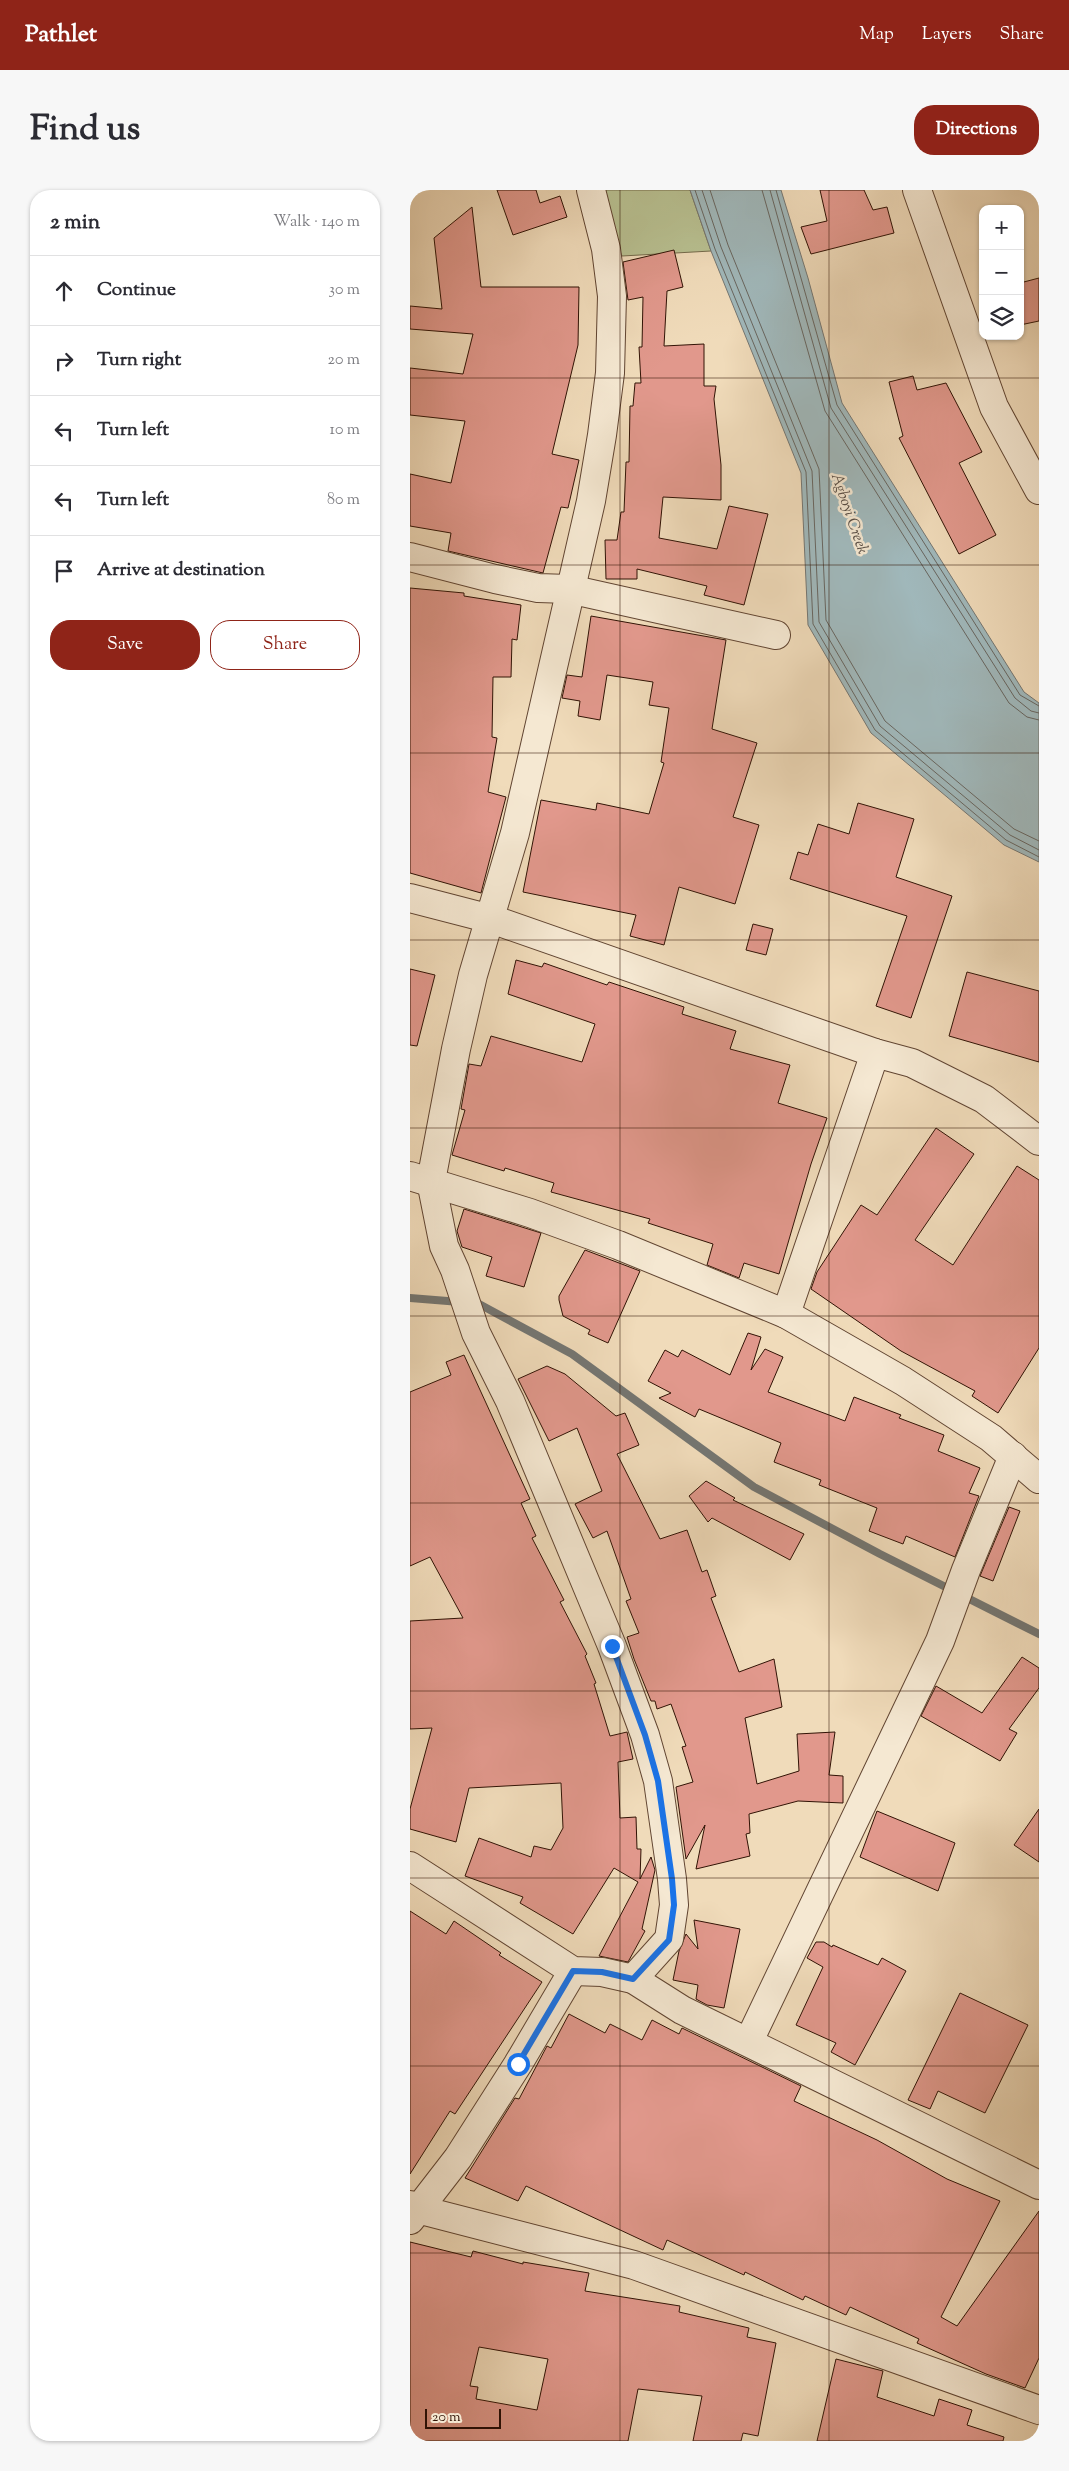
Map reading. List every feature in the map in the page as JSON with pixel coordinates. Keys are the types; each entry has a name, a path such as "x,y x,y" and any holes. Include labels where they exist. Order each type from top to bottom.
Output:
{"street":[{"path":"590,190 606,249 612,296 610,373 591,501 569,589 515,833 492,919 473,975 456,1049 420,1178 444,1246 455,1270 476,1333 510,1401 612,1646 645,1735 658,1781 674,1905 669,1940 633,1979"},
{"path":"917,190 994,407 1039,490"},
{"path":"410,557 495,579 538,588 569,589 776,634"},
{"path":"410,898 492,919 875,1053 912,1063 984,1099 1039,1141"},
{"path":"786,1314 875,1053"},
{"path":"420,1178 530,1213 618,1244 786,1314 903,1381 991,1438 1039,1479"},
{"path":"749,2041 940,1641 962,1581 1013,1456"},
{"path":"410,1866 573,1971 602,1972 633,1979 682,2010 749,2041 1039,2185"},
{"path":"573,1971 518,2064 458,2158 412,2211 634,2265 1039,2410"}],"green space":[{"path":"594,190 690,190 711,251 622,256"}],"water":[{"name":"Agboyi Creek","path":"690,190 781,190 808,278 842,403 1024,692 1039,703 1039,862 1004,845 871,733 808,625 801,473 711,251"}],"building":[{"path":"497,190 536,190 540,203 560,196 567,217 513,235"},
{"path":"820,190 864,190 873,210 887,207 894,233 811,254 801,227 827,221"},
{"path":"472,207 481,287 579,287 578,345 552,454 579,460 568,508 561,507 543,573 448,551 451,533 410,526 410,474 451,483 465,421 410,415 410,368 463,374 473,334 410,329 410,306 442,309 434,238"},
{"path":"674,250 683,287 667,291 664,346 704,344 704,386 716,386 714,399 721,465 721,500 663,497 659,538 717,549 729,506 768,514 744,605 704,595 707,586 637,569 637,579 606,579 605,540 617,540 621,512 624,512 626,462 629,462 630,406 633,406 635,383 641,383 639,347 642,347 643,297 628,300 623,262"},
{"path":"1039,278 1039,321 1024,324 1024,295 1024,282"},
{"path":"913,376 917,390 946,383 982,452 959,463 996,535 959,554 899,438 903,436 889,382"},
{"path":"410,588 464,593 464,596 521,605 517,640 512,639 511,677 493,677 492,737 497,738 488,792 506,797 481,893 410,873"},
{"path":"591,616 726,640 712,729 757,743 733,817 759,825 735,904 679,887 664,945 630,936 636,915 523,892 541,800 596,810 597,803 649,814 664,763 661,762 669,708 649,705 653,682 607,675 600,720 578,716 580,701 562,698 567,675 582,677"},
{"path":"858,803 914,819 896,877 952,896 911,1018 876,1006 907,916 790,879 798,852 808,855 818,824 849,834"},
{"path":"753,924 773,929 766,955 746,950"},
{"path":"516,960 542,967 544,963 607,985 609,982 684,1007 682,1014 736,1031 730,1049 790,1065 778,1103 827,1118 811,1164 779,1274 744,1263 739,1278 707,1265 713,1244 648,1223 650,1219 551,1192 554,1183 505,1168 504,1171 452,1155 465,1110 461,1109 469,1064 481,1066 491,1036 582,1062 595,1024 508,994"},
{"path":"410,969 435,975 417,1046 410,1045"},
{"path":"967,972 1039,991 1039,1062 949,1036"},
{"path":"936,1128 974,1154 915,1240 953,1265 1017,1166 1039,1180 1039,1348 998,1413 972,1396 975,1391 901,1351 811,1289 817,1272 861,1205 877,1215"},
{"path":"464,1209 541,1233 524,1287 486,1276 492,1257 462,1247 457,1231"},
{"path":"585,1250 640,1271 608,1343 588,1334 590,1330 563,1316 559,1300 559,1296"},
{"path":"748,1333 761,1337 751,1370 765,1349 783,1357 768,1392 845,1421 854,1397 901,1415 899,1418 944,1435 938,1451 980,1468 969,1493 979,1496 955,1557 906,1536 903,1544 869,1531 877,1508 819,1485 821,1480 774,1462 781,1443 699,1409 695,1417 659,1398 671,1393 648,1381 665,1350 678,1357 682,1350 730,1375"},
{"path":"464,1355 530,1499 521,1503 536,1536 532,1538 564,1600 560,1602 587,1654 585,1656 596,1683 594,1684 610,1736 627,1732 633,1759 618,1762 620,1818 636,1817 637,1849 641,1849 640,1879 651,1857 655,1870 642,1929 645,1931 628,1962 599,1956 638,1882 614,1868 573,1934 520,1903 523,1897 465,1876 479,1838 531,1857 534,1846 551,1850 563,1828 561,1783 469,1788 456,1842 410,1829 410,1809 432,1728 410,1729 410,1621 463,1618 430,1557 410,1566 410,1392 451,1375 446,1362"},
{"path":"547,1366 565,1374 616,1416 625,1413 639,1445 617,1454 660,1539 687,1530 702,1572 707,1570 716,1596 711,1598 739,1672 774,1659 782,1707 745,1718 757,1784 799,1771 797,1734 835,1732 829,1775 843,1776 843,1803 798,1801 749,1814 750,1833 746,1834 750,1856 696,1869 705,1825 686,1859 676,1787 693,1782 682,1747 686,1746 671,1704 657,1709 655,1701 651,1701 634,1659 627,1637 639,1633 626,1601 631,1599 607,1531 593,1538 575,1504 602,1491 577,1428 549,1441 518,1379"},
{"path":"706,1481 735,1498 733,1500 804,1534 790,1560 712,1518 708,1522 689,1496"},
{"path":"1009,1507 1020,1511 993,1581 980,1576"},
{"path":"1022,1657 1039,1668 1039,1688 1009,1729 1017,1733 1000,1761 921,1716 936,1686 982,1713"},
{"path":"1039,1809 1039,1862 1014,1845"},
{"path":"877,1811 955,1843 938,1891 860,1857"},
{"path":"410,1911 446,1934 454,1921 501,1953 499,1955 542,1982 455,2114 450,2111 410,2174"},
{"path":"694,1920 740,1929 724,2008 707,2005 696,1999 698,1985 673,1980 679,1951 686,1934 698,1949"},
{"path":"816,1942 824,1942 832,1947 833,1945 878,1965 882,1958 906,1971 855,2065 831,2052 836,2043 796,2025 823,1967 807,1958"},
{"path":"960,1993 1028,2025 985,2113 938,2091 930,2109 908,2100"},
{"path":"569,2014 605,2033 610,2024 642,2040 652,2020 679,2034 682,2028 801,2086 794,2101 877,2140 947,2179 1000,2201 941,2317 957,2326 1039,2211 1039,2358 1025,2388 986,2374 917,2343 919,2339 850,2307 846,2315 805,2296 803,2300 745,2272 744,2275 667,2240 663,2250 526,2186 518,2201 465,2178 515,2098 519,2099 547,2046 551,2048"},
{"path":"410,2242 471,2257 473,2251 523,2264 523,2262 589,2273 585,2291 680,2306 679,2312 749,2328 747,2337 776,2343 758,2436 743,2433 741,2441 693,2441 702,2396 638,2389 628,2441 410,2441","holes":["479,2347 548,2359 537,2410 476,2399 478,2387 470,2386"]},
{"path":"836,2359 883,2371 877,2397 934,2416 939,2399 972,2410 967,2425 1004,2437 1003,2441 817,2441"}],"waterway":[{"path":"410,1298 460,1302"},
{"path":"472,1303 479,1304 572,1354 754,1487 880,1554 1039,1634"}],"route":[{"path":"518,2064 573,1971 602,1972 633,1979 669,1940 674,1905 658,1781 645,1735 612,1646"}]}
